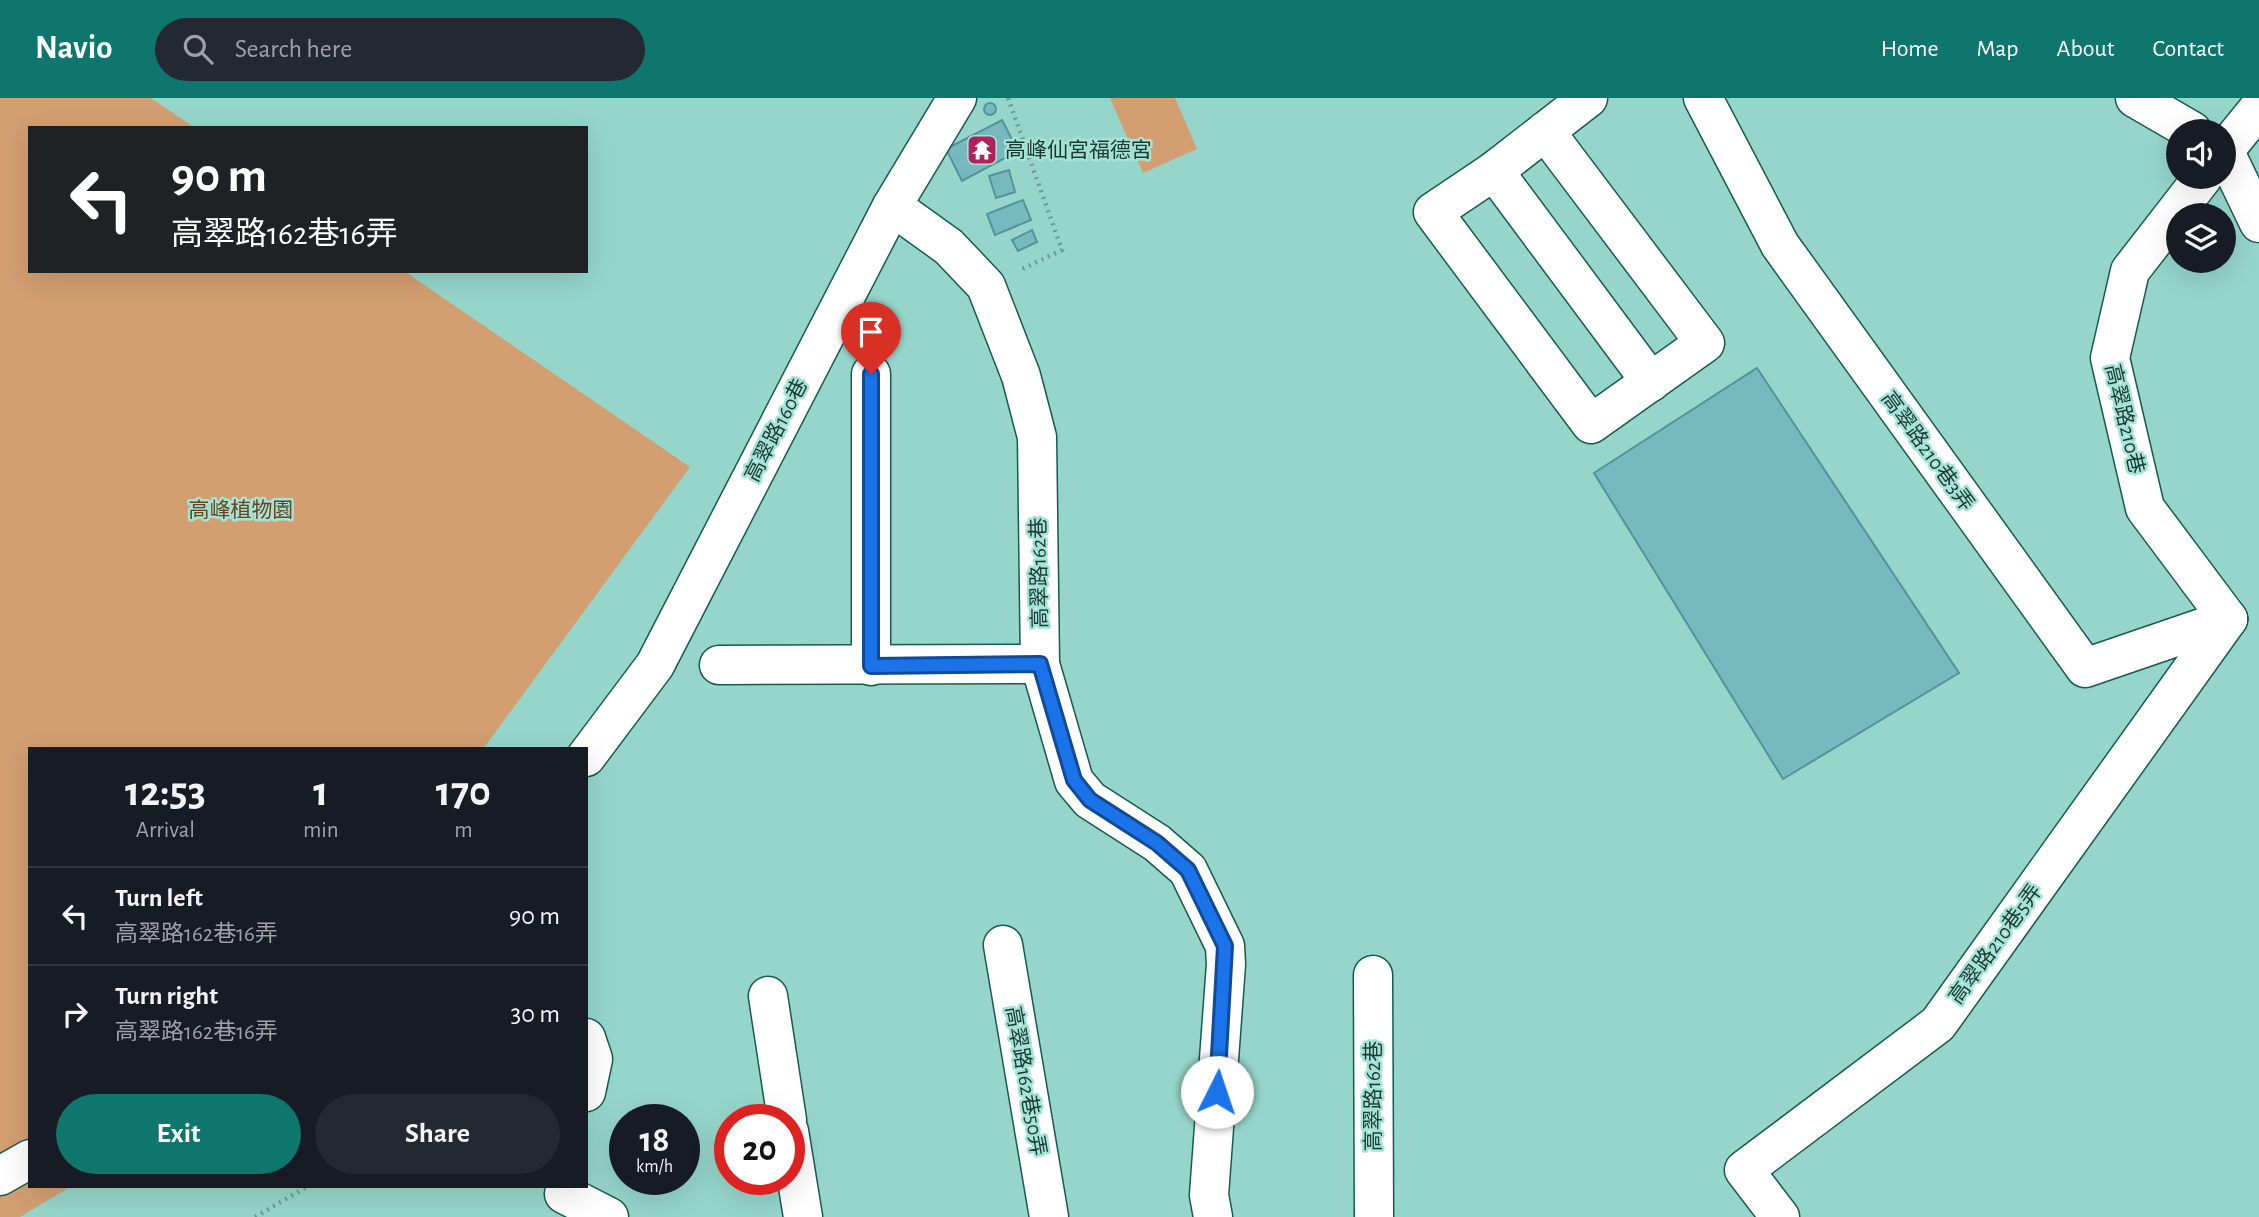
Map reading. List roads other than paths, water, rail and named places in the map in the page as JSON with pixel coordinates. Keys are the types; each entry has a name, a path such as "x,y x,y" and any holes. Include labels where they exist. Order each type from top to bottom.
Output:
{"street":[{"name":"高翠路160巷","path":"589,748 655,665 891,206 957,98"},
{"path":"1545,131 1705,343 1591,424 1433,212 1494,171 1545,131 1588,98"},
{"name":"高翠路210巷3弄","path":"1703,98 1780,245 2085,668 2228,619"},
{"path":"2135,98 2171,119"},
{"path":"2236,136 2259,108"},
{"path":"1494,171 1651,382"},
{"path":"2236,175 2259,223"},
{"name":"高翠路210巷","path":"2194,189 2130,271 2110,358 2145,508 2228,619"},
{"name":"高翠路162巷","path":"891,206 949,247 986,286 1021,376 1037,437 1040,664 1074,780 1090,800 1157,843 1188,870 1225,946 1226,964 1209,1195 1213,1217"},
{"path":"871,374 871,666"},
{"name":"高翠路210巷5弄","path":"1780,1217 1744,1170 1938,1024 2228,619"},
{"path":"719,665 1040,664"},
{"name":"高翠路162巷50弄","path":"1003,945 1049,1217"},
{"name":"高翠路162巷","path":"1373,975 1374,1217"},
{"path":"768,996 785,1104"},
{"path":"588,1044 593,1059 588,1083"},
{"path":"0,1176 28,1160"},
{"path":"799,1195 803,1217"},
{"path":"563,1199 609,1217"}],"place":[{"name":"高峰仙宮福德宮","path":"982,150"}],"park label":[{"name":"高峰植物園","path":"241,510"}]}
